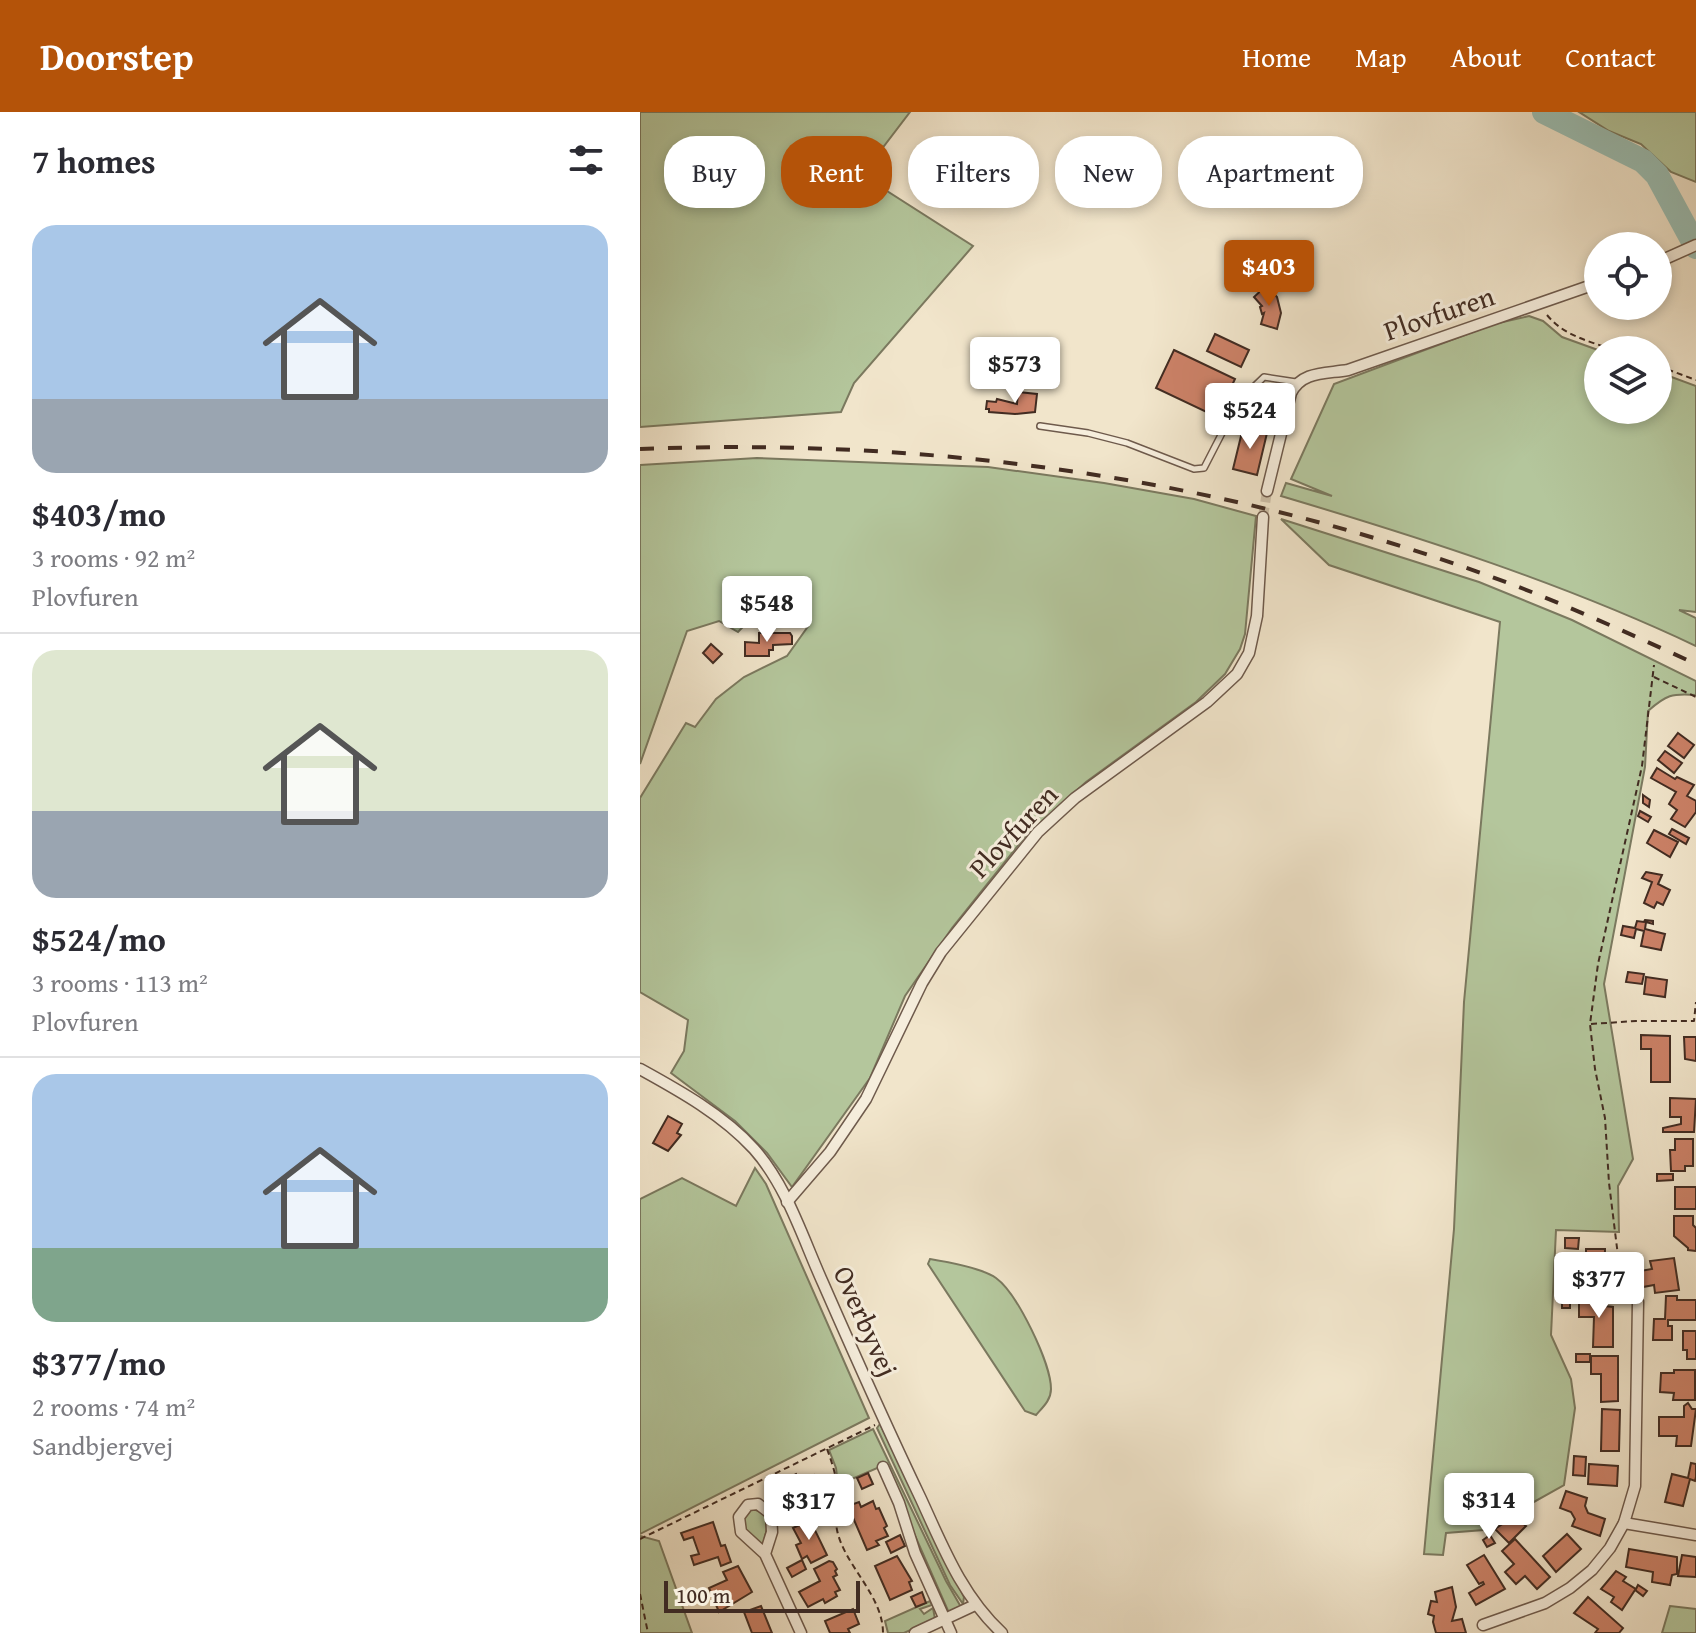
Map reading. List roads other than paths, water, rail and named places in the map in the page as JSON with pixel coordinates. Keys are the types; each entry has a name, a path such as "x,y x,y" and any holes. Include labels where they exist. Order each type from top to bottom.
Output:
{"street":[{"path":"1672,256 1696,245"},
{"name":"Plovfuren","path":"1296,382 1305,376 1348,370 1584,288"},
{"path":"1267,491 1296,382"},
{"name":"Plovfuren","path":"787,1202 830,1152 866,1099 922,983 941,952 1038,832 1075,798 1207,702 1237,674 1249,653 1257,616 1263,517"},
{"name":"Overbyvej","path":"640,1069 681,1092 738,1133 767,1167 787,1202 883,1421 957,1577 975,1605 1002,1633"},
{"path":"1483,1625 1545,1603 1570,1588 1592,1570 1610,1548 1624,1523 1635,1486 1638,1302"},
{"path":"883,1467 899,1503 915,1553 951,1633"},
{"path":"765,1554 773,1523 771,1514 758,1504 748,1505 739,1517 741,1532 765,1554 801,1633"},
{"path":"1624,1523 1696,1535"},
{"path":"915,1633 975,1605"}],"lane":[{"name":"Plovfuren","path":"1040,426 1088,433 1127,443 1194,469 1204,468 1238,402 1264,377 1296,382"}],"waterway":[{"path":"1544,112 1643,161 1657,175 1696,247"}],"tunnel":[{"path":"1263,517 1267,491"}],"railway":[{"path":"640,449 753,447 866,451 978,460 1090,474 1200,494 1310,520 1418,551 1524,589 1696,664"}]}
